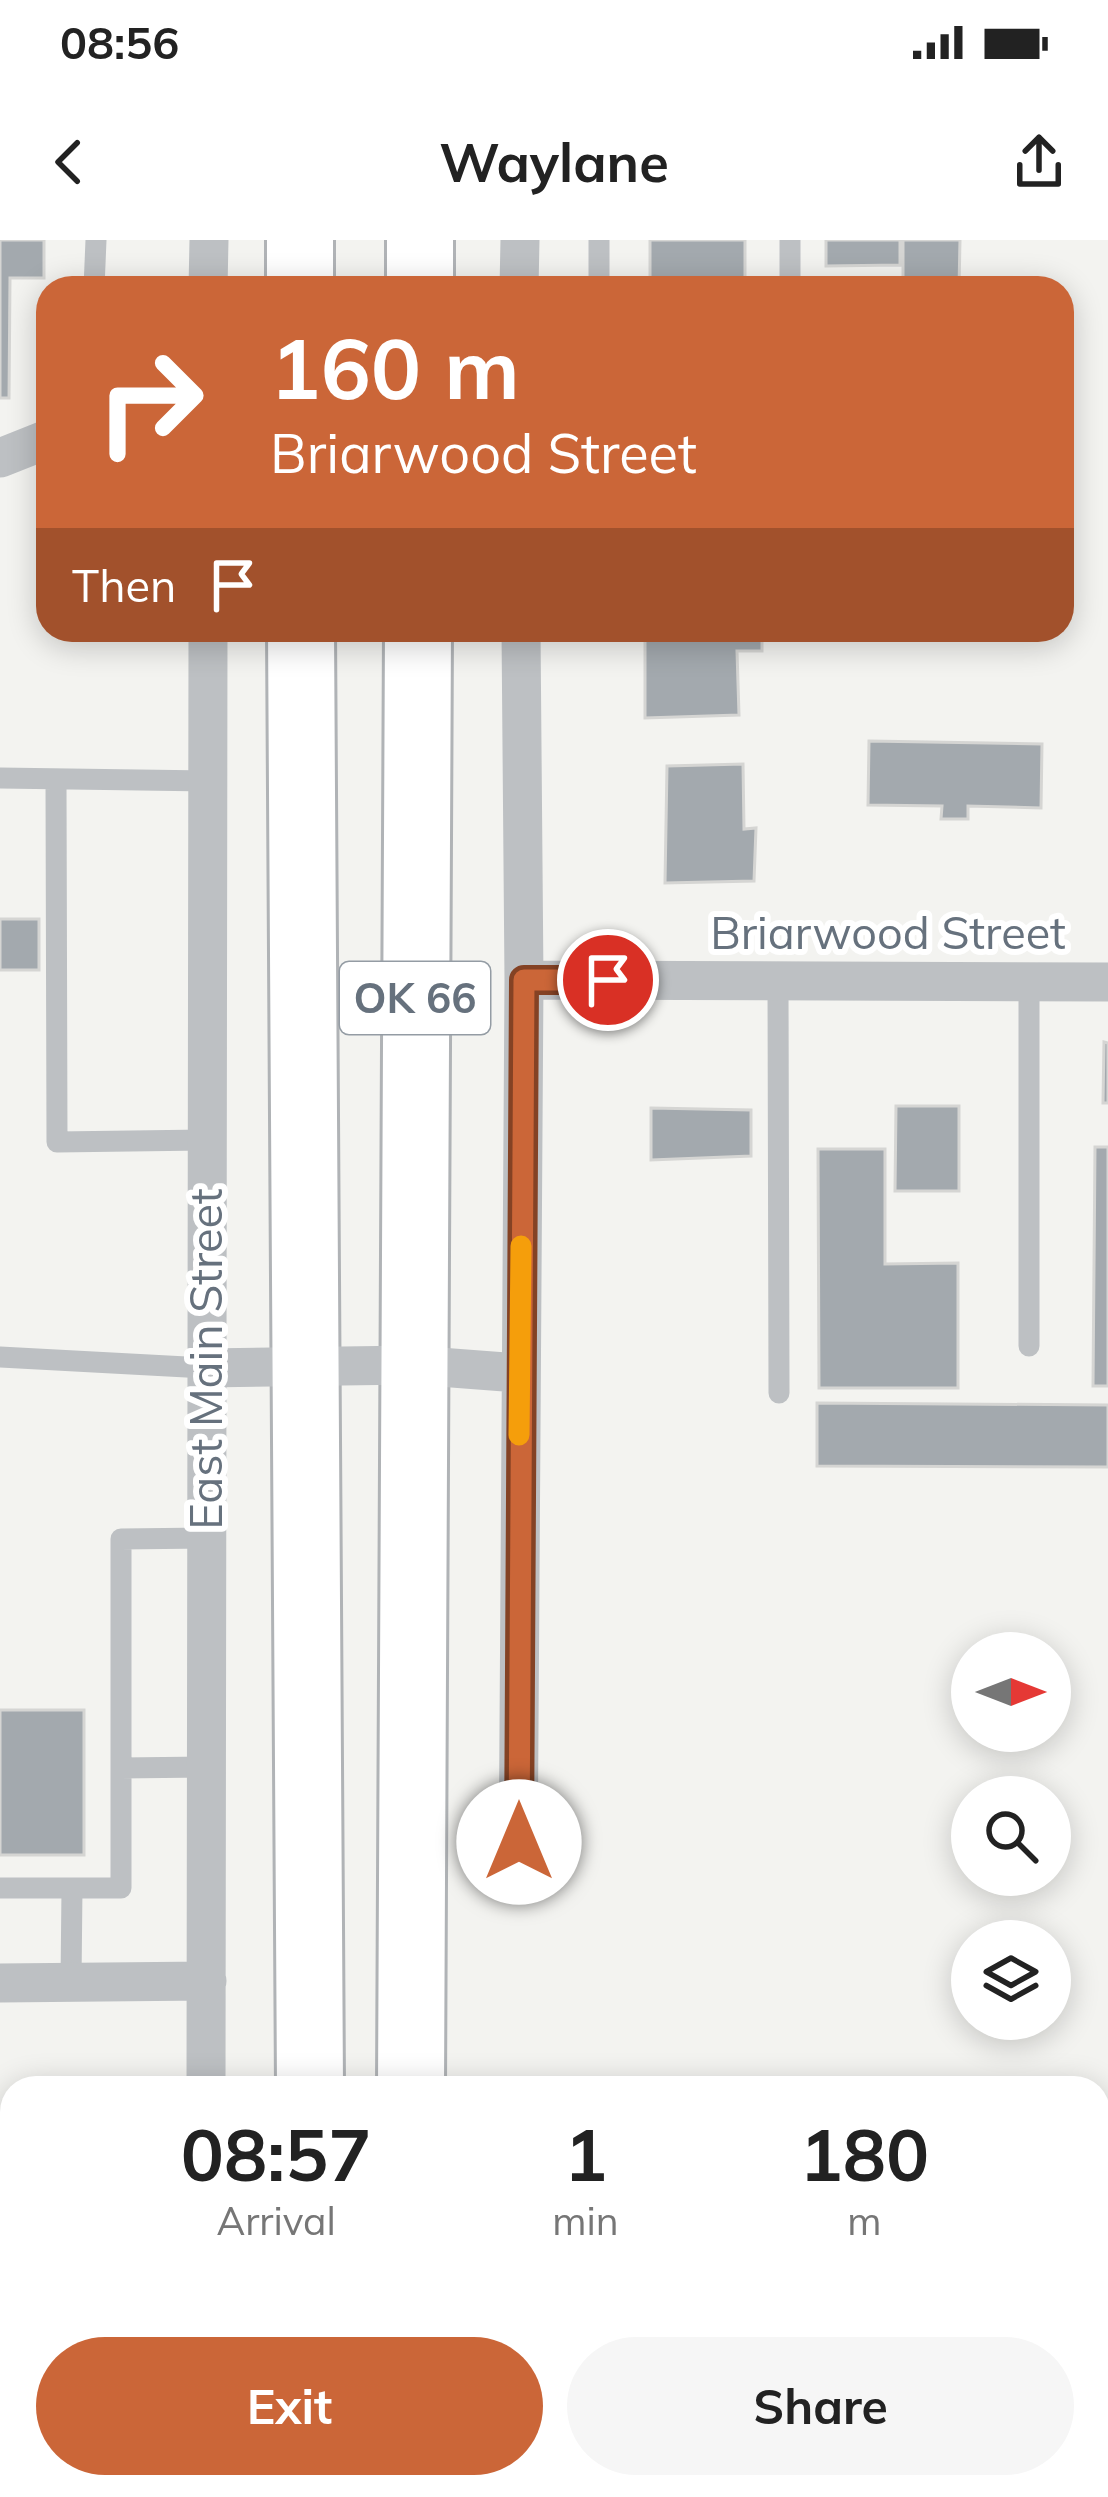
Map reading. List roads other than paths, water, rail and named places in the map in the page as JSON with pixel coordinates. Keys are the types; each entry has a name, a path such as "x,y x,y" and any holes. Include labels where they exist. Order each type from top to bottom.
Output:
{"highway":[{"path":"300,240 300,276"},
{"path":"420,240 420,276"},
{"name":"OK 66","path":"301,642 310,2076"},
{"name":"OK 66","path":"411,2076 418,642"}],"street":[{"path":"208,276 209,240"},
{"path":"519,276 520,240"},
{"path":"0,458 36,444"},
{"name":"East Main Street","path":"206,2076 208,642"},
{"path":"518,1877 524,980 521,642"},
{"name":"Briarwood Street","path":"524,980 1108,982"},
{"path":"205,1368 413,1365 520,1373"},
{"path":"0,1983 207,1981"}],"lane":[{"path":"94,276 96,240"},
{"path":"599,240 599,276"},
{"path":"790,240 790,276"},
{"path":"0,778 209,781"},
{"path":"56,782 57,1142 205,1140"},
{"path":"778,982 779,1393"},
{"path":"1029,982 1029,1346"},
{"path":"0,1357 205,1368"},
{"path":"0,1888 121,1888 121,1539 207,1538"},
{"path":"121,1768 206,1767"},
{"path":"71,1982 72,1888"}]}
